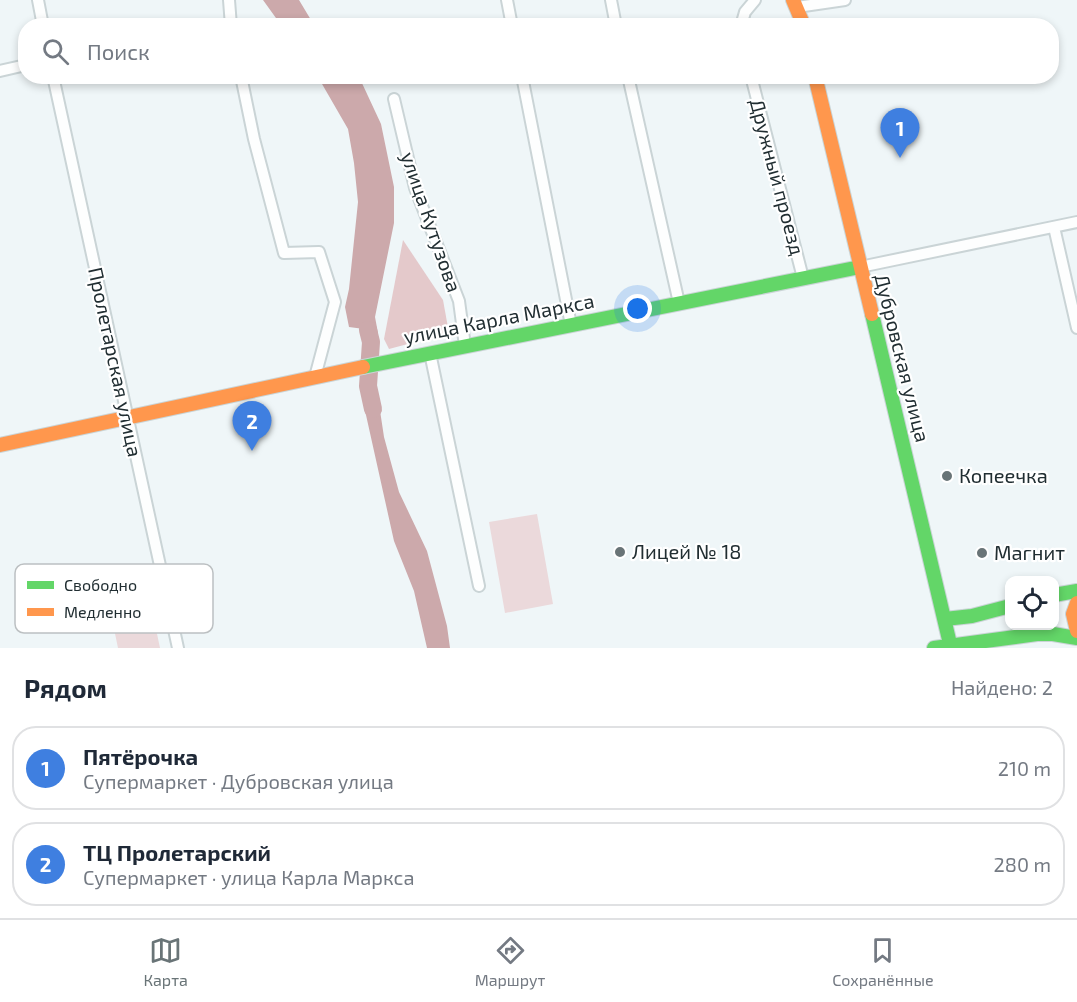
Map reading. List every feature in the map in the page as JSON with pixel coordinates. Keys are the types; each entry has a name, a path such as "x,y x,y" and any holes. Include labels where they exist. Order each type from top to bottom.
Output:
{"main road":[{"path":"795,3 801,18"},
{"name":"Дубровская улица","path":"817,84 951,647"},
{"name":"улица Карла Маркса","path":"0,445 465,345 860,267"},
{"path":"1059,594 1077,591"},
{"path":"1077,603 1073,614 1077,630"},
{"path":"945,619 972,616 1005,607"},
{"path":"934,648 1037,634 1077,638"}],"street":[{"path":"38,0 41,18"},
{"path":"229,0 230,18"},
{"path":"507,0 510,18"},
{"path":"611,0 614,18"},
{"path":"743,18 745,12 755,0"},
{"path":"795,3 845,0"},
{"path":"0,71 18,67"},
{"name":"Пролетарская улица","path":"55,84 159,564"},
{"path":"243,84 254,139 284,253 319,252 334,302 322,375"},
{"path":"524,84 571,325"},
{"path":"630,84 679,303"},
{"name":"Дружный проезд","path":"753,84 803,278"},
{"name":"улица Кутузова","path":"394,99 415,188 459,301 465,345"},
{"name":"улица Карла Маркса","path":"860,267 1077,222"},
{"path":"1054,227 1077,328"},
{"path":"430,353 479,586"},
{"name":"Пролетарская улица","path":"175,633 178,648"}],"shaded area":[{"path":"263,0 299,0 310,18 276,18"},
{"path":"322,84 362,84 381,124 394,187 394,223 375,317 378,333 376,352 368,354 364,329 349,327 345,307 358,202 348,129"},
{"path":"403,240 443,300 449,333 389,349 384,339"},
{"path":"376,384 384,437 399,492 427,551 447,626 450,648 427,648 414,591 394,541 362,387"},
{"path":"537,514 553,604 505,613 489,522"},
{"path":"115,633 157,633 160,648 118,648"}],"waterway":[{"path":"368,330 371,342 368,386 373,409"}],"traffic: fast":[{"path":"363,367 860,267"},
{"path":"872,314 951,648"},
{"path":"1059,594 1077,591"},
{"path":"945,619 972,616 1005,607"},
{"path":"934,648 1037,634 1077,638"}],"traffic: slow":[{"path":"793,0 801,18"},
{"path":"817,84 872,314"},
{"path":"0,445 363,367"},
{"path":"1077,603 1073,614 1077,631"}],"place":[{"name":"Пятёрочка","path":"900,158"},
{"name":"ТЦ Пролетарский","path":"252,451"},
{"name":"Копеечка","path":"947,476"},
{"name":"Лицей № 18","path":"620,552"},
{"name":"Магнит","path":"982,553"}]}
